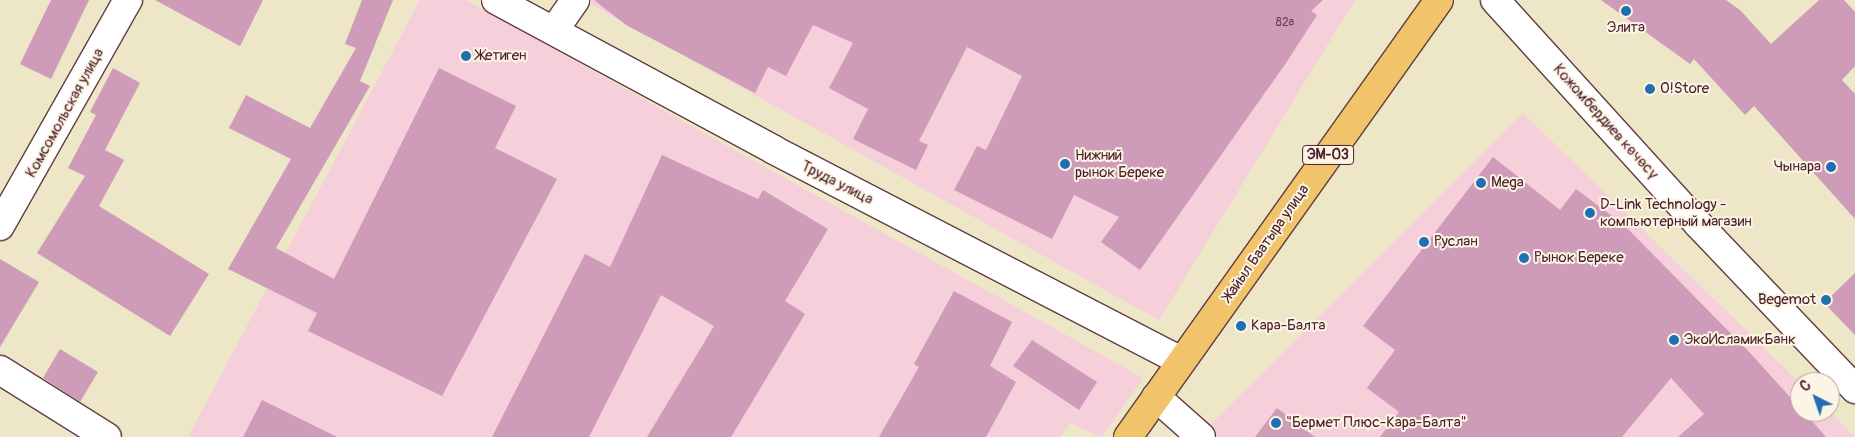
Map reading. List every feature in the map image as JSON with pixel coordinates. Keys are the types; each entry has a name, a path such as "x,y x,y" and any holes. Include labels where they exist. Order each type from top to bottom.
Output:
{"highway":[{"name":"Жайыл Баатыра улица","path":"1128,437 1439,0"}],"street":[{"name":"Комсомольская улица","path":"0,226 128,0"},
{"name":"Труда улица","path":"496,0 555,29 774,150 1181,361"},
{"path":"555,29 575,0"},
{"name":"Кожомбердиев көчөсү","path":"1494,0 1522,28 1698,224 1855,389"},
{"path":"0,370 107,437"},
{"path":"1156,397 1201,437"}],"shaded area":[{"path":"420,0 466,0 1143,378 1102,437 1070,423 1060,437 188,437"},
{"name":"Нижний рынок Береке","path":"584,0 1355,0 1159,320"},
{"name":"Рынок Береке","path":"1523,113 1790,373 1790,422 1839,422 1855,437 1214,437 1206,429"}],"building":[{"path":"51,0 89,0 51,79 20,64"},
{"path":"155,0 263,0 240,46"},
{"path":"362,0 393,0 360,81 370,86 276,248 334,279 439,68 516,106 495,148 557,179 442,396 308,331 317,313 228,269 291,159 229,128 246,95 310,128 356,48 345,44"},
{"name":"Нижний рынок Береке","path":"594,0 1323,0 1311,11 1317,15 1286,63 1140,270 1101,242 1119,217 1074,195 1052,239 954,190 977,146 986,150 1022,76 967,47 919,141 928,145 916,170 853,139 868,109 829,88 853,43 813,25 786,76 768,67 755,93 626,25"},
{"path":"1601,0 1726,0 1740,10 1771,44 1819,0 1844,0 1855,12 1855,66 1842,80 1855,94 1855,219 1754,106 1745,115 1694,59 1690,64"},
{"path":"113,68 140,83 105,150 124,160 99,206 209,274 170,336 37,253 85,176 68,168 96,115 90,112"},
{"path":"662,155 758,199 763,190 828,229 785,301 805,314 731,437 647,437 714,326 661,295 589,437 492,437 585,254 610,267"},
{"name":"Рынок Береке","path":"1493,157 1560,210 1576,189 1624,225 1752,355 1790,397 1790,422 1813,422 1826,437 1678,437 1704,414 1671,378 1622,437 1380,437 1399,412 1367,388 1395,350 1363,326"},
{"path":"0,259 39,282 0,347"},
{"path":"1855,273 1855,335 1824,303"},
{"path":"954,291 1012,322 990,366 1016,382 986,437 879,437 919,367 914,364"},
{"path":"1032,340 1097,382 1079,410 1013,366"},
{"path":"60,349 98,372 80,402 43,378"},
{"path":"262,400 337,437 243,437"},
{"path":"1277,408 1315,437 1255,437"}],"place":[{"name":"Элита","path":"1626,11"},
{"name":"Жетиген","path":"466,56"},
{"name":"O!Store","path":"1650,89"},
{"name":"Нижний рынок Береке","path":"1065,164"},
{"name":"Чынара","path":"1831,167"},
{"name":"Mega","path":"1481,183"},
{"name":"D-Link Technology - компьютерный магазин","path":"1590,213"},
{"name":"Руслан","path":"1424,242"},
{"name":"Рынок Береке","path":"1524,258"},
{"name":"Begemot","path":"1826,300"},
{"name":"Кара-Балта","path":"1241,326"},
{"name":"ЭкоИсламикБанк","path":"1674,340"},
{"name":"\"Бермет Плюс-Кара-Балта\"","path":"1276,423"}]}
